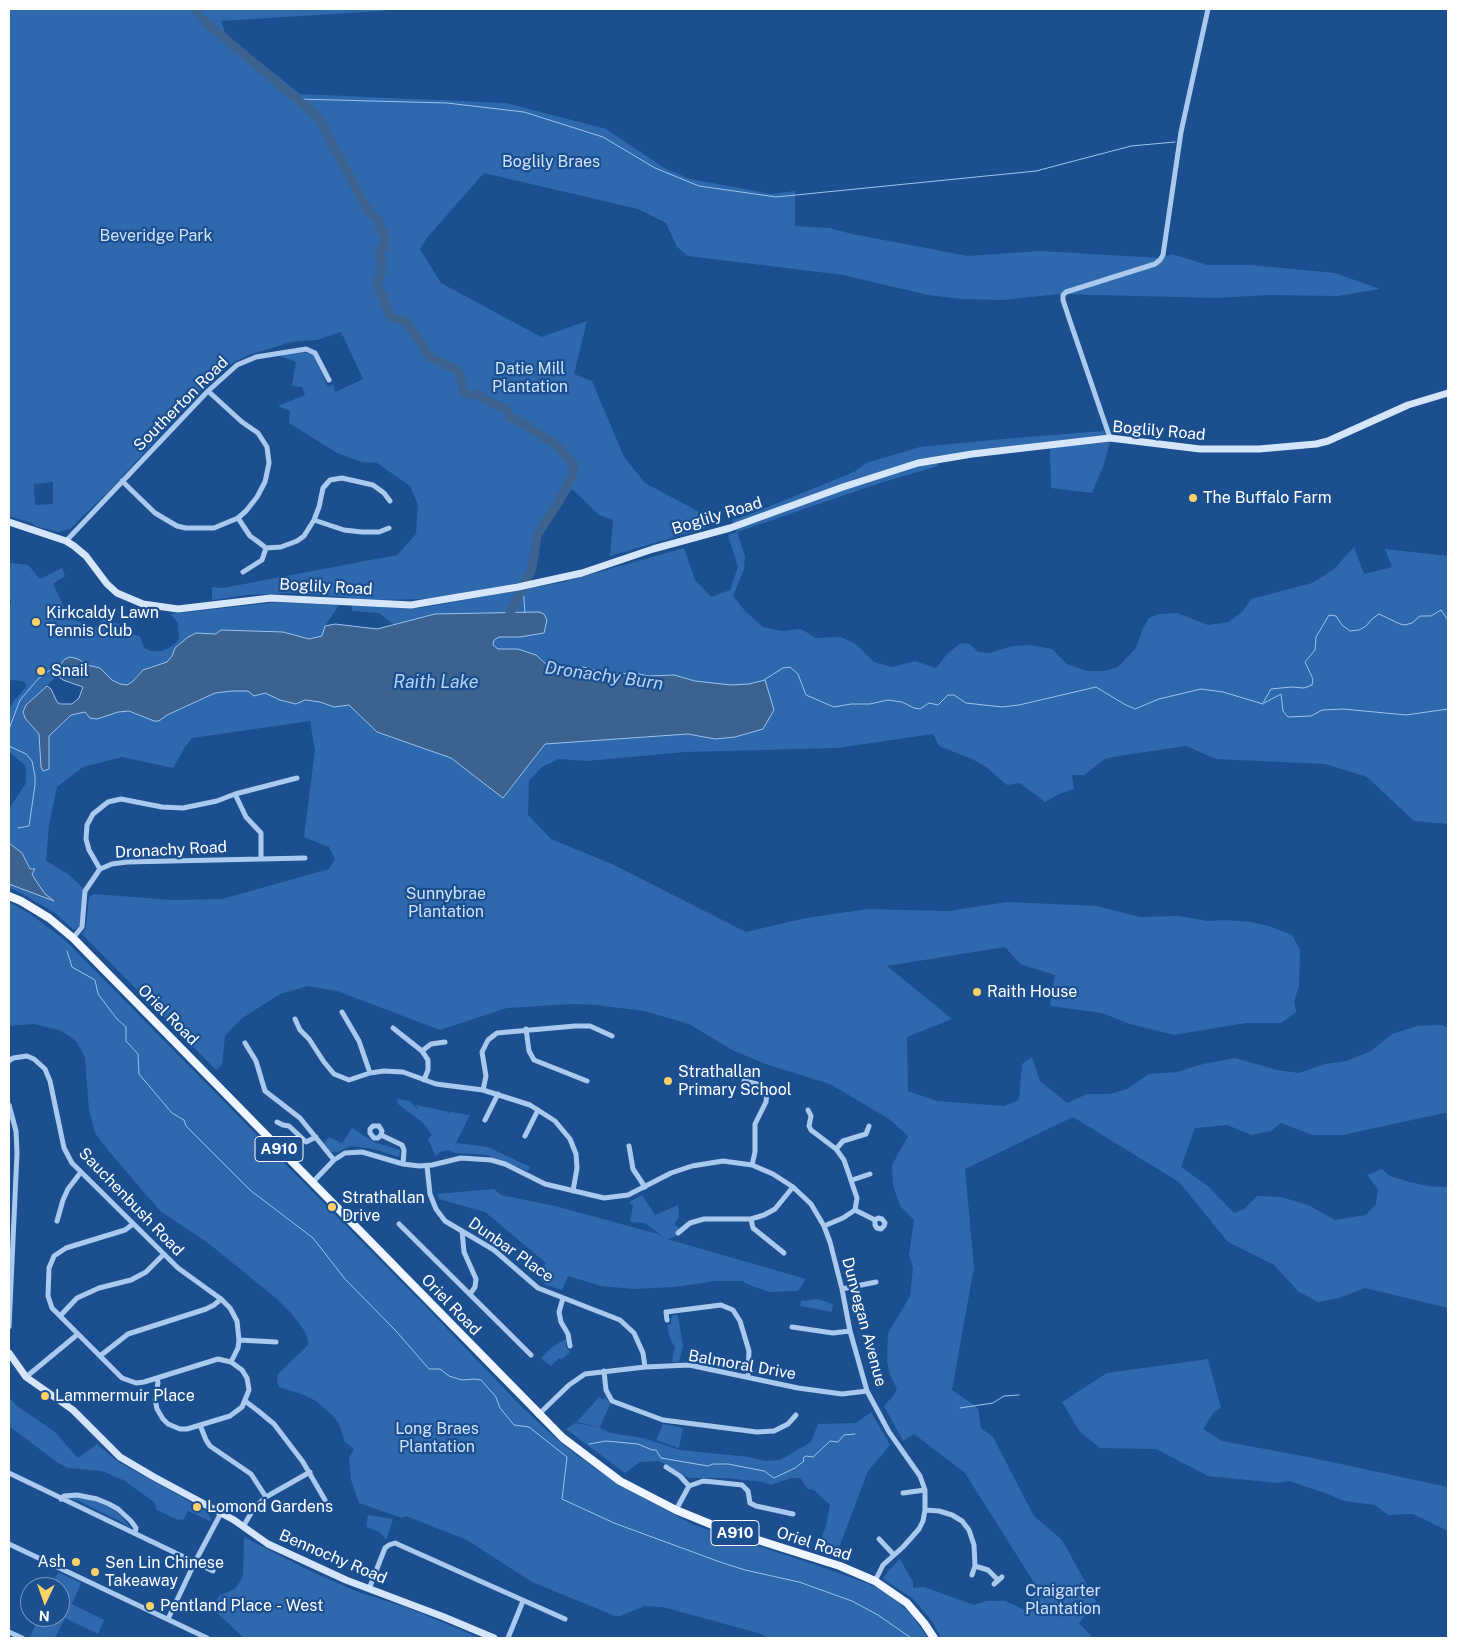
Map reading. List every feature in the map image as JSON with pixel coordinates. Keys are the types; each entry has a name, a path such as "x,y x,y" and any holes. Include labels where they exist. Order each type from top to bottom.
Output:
{"main road":[{"name":"Boglily Road","path":"9,522 66,541 82,552 107,584 117,593 134,602 168,608 190,608 271,598 411,605 518,586 582,572 653,549 730,528 843,487 918,463 972,454 1110,438 1200,449 1259,448 1316,444 1328,441 1408,405 1448,394"},
{"name":"Oriel Road","path":"9,896 49,918 73,938 538,1415 563,1438 604,1470 627,1485 676,1510 720,1528 840,1566 875,1581 903,1599 920,1617 934,1638"},
{"name":"Bennochy Road","path":"9,1353 26,1377 73,1410 120,1457 234,1520 268,1544 369,1589 494,1638"}],"street":[{"path":"1110,438 1063,300 1063,295 1066,292 1155,264 1163,255 1181,132 1208,9"},
{"name":"Southerton Road","path":"66,541 236,364 256,357 306,349 315,353 329,380"},
{"path":"122,481 155,513 177,526 205,529 224,525 238,518 252,504 262,489 267,471 268,455 266,447 258,433 242,422 208,391"},
{"path":"238,518 250,536 266,548 281,547 304,536 314,520 324,488 330,480 342,478 373,485 390,500"},
{"path":"314,520 344,530 362,532 379,532 389,528"},
{"path":"243,572 262,560 266,548"},
{"path":"100,869 89,850 86,839 88,825 93,814 108,802 121,799 162,807 183,808 217,801 235,794 297,778"},
{"path":"235,794 246,817 261,833 261,858"},
{"name":"Dronachy Road","path":"73,938 82,927 88,892 100,869 112,864 128,862 305,858"},
{"path":"342,1012 359,1041 370,1073"},
{"path":"295,1019 300,1030 309,1039 334,1074 349,1080 384,1070 402,1072 436,1084 483,1090 498,1094 530,1105 556,1121 570,1139 576,1154 577,1168 573,1191"},
{"path":"483,1090 486,1076 482,1052 488,1040 497,1033 526,1029 590,1026 612,1036"},
{"path":"393,1028 422,1051 428,1060 428,1070 424,1080"},
{"path":"526,1029 529,1051 534,1060 587,1081"},
{"path":"422,1051 431,1044 445,1042"},
{"path":"246,1043 256,1061 265,1090 300,1118 334,1160"},
{"name":"Sauchenbush Road","path":"9,1061 13,1058 27,1056 34,1059 45,1069 50,1081 64,1148 72,1162 178,1268 221,1299 230,1308 237,1321 239,1340"},
{"path":"744,1081 762,1085 766,1091 766,1102 755,1121 755,1152 752,1165"},
{"path":"485,1120 498,1094"},
{"path":"9,1105 16,1131 18,1153 9,1327"},
{"path":"525,1136 538,1110"},
{"path":"808,1110 811,1116 809,1126 811,1130 836,1149 844,1160 857,1198 854,1210 843,1218 824,1226"},
{"path":"811,1116 818,1114"},
{"path":"277,1122 290,1126 306,1142 316,1137"},
{"path":"866,1134 869,1126"},
{"path":"836,1149 843,1141 866,1134"},
{"path":"866,1134 872,1138"},
{"path":"381,1135 402,1145 404,1150 403,1164"},
{"path":"629,1146 633,1169 645,1187"},
{"path":"312,1183 334,1160 345,1153 362,1152 403,1164 427,1166 461,1158 491,1160 505,1164 545,1184 604,1198 628,1195 671,1173 692,1166 723,1161 752,1165 774,1174 793,1187 775,1209 750,1219 704,1219 690,1223 678,1233"},
{"name":"Dunbar Place","path":"427,1166 430,1194 436,1209 445,1221 494,1250 538,1288 620,1320 629,1326 643,1353 645,1367"},
{"path":"58,1221 68,1189 81,1172"},
{"path":"852,1180 870,1174"},
{"name":"Dunvegan Avenue","path":"793,1187 812,1204 830,1242 850,1331 867,1392 889,1432 920,1476 924,1490 925,1510 923,1521 915,1535 883,1564 875,1581"},
{"path":"854,1210 875,1220"},
{"path":"750,1219 753,1228 784,1253"},
{"path":"133,1224 125,1230 66,1248 54,1256 49,1268 48,1296 52,1308 117,1374 128,1381 144,1382 218,1359 231,1362 242,1370 247,1378 249,1390 245,1401 238,1411 230,1416 187,1429 172,1426 162,1419 155,1399 158,1387 157,1378"},
{"path":"399,1224 531,1355"},
{"path":"462,1231 464,1252 476,1279 476,1287 470,1294"},
{"path":"60,1316 77,1298 99,1288 131,1280 146,1272 164,1254"},
{"path":"842,1289 876,1282"},
{"name":"Dunbar Place","path":"563,1298 559,1312 561,1322 568,1334 570,1346"},
{"path":"100,1356 128,1334 214,1306 221,1299"},
{"path":"667,1320 666,1312 721,1305 733,1310 740,1321 749,1351 748,1376"},
{"path":"792,1327 833,1333 850,1331"},
{"path":"26,1377 78,1334"},
{"path":"231,1362 238,1348 239,1340 276,1342"},
{"name":"Balmoral Drive","path":"538,1415 576,1379 585,1374 645,1367 689,1366 748,1376 798,1388 852,1394 867,1392"},
{"path":"604,1371 606,1390 612,1401 663,1420 757,1432 774,1432 788,1424 796,1415"},
{"path":"245,1401 274,1424 310,1472 325,1500"},
{"path":"200,1425 210,1446 251,1474 266,1497"},
{"path":"666,1468 680,1476 689,1486"},
{"path":"243,1527 254,1508 266,1497 310,1472"},
{"path":"9,1473 213,1571"},
{"path":"676,1510 689,1486 703,1481 742,1485 748,1491 750,1502 756,1506 793,1514"},
{"path":"904,1493 924,1490"},
{"path":"61,1499 64,1496 77,1495 97,1499 109,1504 131,1522 136,1528 136,1533"},
{"path":"925,1510 939,1511 952,1515 962,1521 969,1530 974,1545 975,1566 972,1575"},
{"path":"168,1619 220,1513"},
{"path":"879,1539 894,1555"},
{"path":"369,1589 385,1548 389,1544 394,1543 405,1546 565,1619"},
{"path":"9,1544 207,1638"},
{"path":"975,1566 988,1570 998,1580"},
{"path":"508,1638 522,1601"},
{"path":"9,1632 22,1638"}],"green space":[{"path":"9,9 390,9 221,21 226,35 300,94 506,103 606,129 666,169 690,179 772,194 795,191 795,226 830,228 852,234 968,256 1040,251 1161,258 1172,254 1207,265 1250,265 1335,273 1380,289 1338,296 1267,295 1217,298 1059,294 1002,300 962,299 928,295 843,275 688,256 677,247 666,223 638,209 484,173 426,239 420,249 441,283 541,337 587,321 574,374 592,381 624,457 645,483 703,514 706,528 610,556 613,520 599,515 572,489 542,532 532,541 530,568 524,582 433,599 366,600 291,593 247,595 212,600 212,587 223,588 397,555 416,534 418,505 410,486 377,463 362,462 337,453 289,423 290,411 278,406 305,395 302,387 292,386 296,362 278,355 304,352 313,355 328,387 333,384 335,392 363,379 341,332 317,340 291,342 249,355 234,362 209,381 112,488 70,529 58,532 9,516","holes":["53,482 53,504 35,505 34,484"]},
{"path":"1104,431 1106,436 937,457 938,466 880,483 737,532 732,520 854,472 866,463 920,447"},
{"path":"1110,442 1104,464 1092,493 1051,488 1050,448"},
{"path":"737,532 745,556 744,569 733,596 745,611 763,627 781,631 801,629 816,638 841,637 857,645 874,662 892,667 915,661 936,668 947,654 961,643 970,644 978,652 990,653 1012,646 1030,645 1052,649 1067,664 1087,671 1104,671 1118,667 1136,648 1143,628 1149,618 1159,614 1177,613 1208,625 1229,622 1243,611 1251,599 1312,583 1334,569 1354,547 1364,574 1392,567 1385,549 1448,556 1448,824 1414,821 1367,777 1325,764 1216,759 1186,746 1105,759 1084,775 1072,775 1074,789 1059,794 1045,802 1020,783 1007,785 986,767 972,759 939,746 933,734 837,748 685,752 587,761 559,759 542,767 529,781 528,815 551,839 614,865 746,932 806,918 868,909 948,911 1007,902 1097,906 1140,917 1179,916 1208,921 1251,922 1269,926 1292,935 1300,950 1299,987 1294,1001 1296,1012 1281,1023 1246,1023 1174,1035 1130,1024 1102,1013 1050,1006 1055,975 1020,964 1005,947 887,966 952,1019 907,1037 908,1091 937,1101 1004,1106 1019,1100 1022,1064 1032,1057 1040,1081 1067,1103 1087,1094 1110,1094 1127,1089 1149,1074 1177,1072 1203,1064 1235,1058 1277,1070 1299,1073 1325,1064 1347,1061 1371,1051 1392,1034 1417,1026 1441,1025 1448,1028 1448,1114 1444,1113 1343,1135 1312,1135 1281,1123 1271,1131 1252,1135 1227,1125 1195,1128 1181,1167 1208,1186 1234,1213 1244,1209 1257,1196 1281,1197 1308,1205 1335,1220 1366,1215 1376,1204 1378,1189 1367,1175 1382,1169 1390,1176 1410,1182 1427,1186 1448,1187 1448,1308 1365,1288 1339,1298 1318,1302 1299,1292 1274,1265 1228,1242 1179,1182 1073,1117 965,1169 974,1267 952,1390 978,1408 981,1428 993,1437 1034,1516 1062,1540 1096,1601 1079,1623 1093,1638 941,1638 932,1621 912,1598 883,1579 900,1559 913,1582 913,1588 924,1587 974,1605 987,1601 1005,1601 1027,1611 1038,1589 965,1473 914,1434 903,1441 884,1406 897,1389 890,1375 887,1361 888,1333 910,1296 913,1268 909,1255 914,1220 900,1206 893,1185 892,1165 908,1136 889,1119 830,1084 768,1065 732,1050 689,1024 644,1011 596,1005 573,1004 507,1008 440,1030 337,991 308,986 280,994 241,1019 225,1036 222,1065 216,1070 82,934 86,928 89,897 94,894 173,900 222,899 329,869 335,859 329,847 304,837 315,750 310,721 192,738 173,768 122,757 83,767 57,787 49,825 46,861 68,874 83,888 80,927 74,930 55,913 9,888 9,884 52,900 36,881 22,853 9,843 9,809 26,783 26,766 9,752 9,710 13,702 27,686 23,681 9,680 9,607 11,603 9,563 28,565 40,579 62,568 65,576 53,584 70,619 96,627 103,619 119,624 121,631 140,636 144,648 151,651 161,651 169,648 179,638 178,623 170,614 278,602 339,605 325,626 322,636 318,638 309,639 283,632 221,630 216,634 196,633 175,648 167,662 149,667 139,673 127,685 112,680 100,668 87,665 74,658 65,659 59,666 51,670 57,676 26,705 30,724 39,734 49,769 49,736 71,715 85,712 97,719 118,712 129,711 159,721 167,715 215,693 248,691 254,695 265,693 280,700 320,702 334,707 349,705 377,732 451,758 503,798 545,744 688,734 716,739 766,680 749,684 731,685 695,681 674,675 610,674 583,667 575,670 555,669 548,666 536,655 518,649 498,649 493,645 494,640 499,637 520,637 544,633 539,612 435,614 393,624 379,613 352,611 352,605 421,608 563,582 684,548 695,580 711,597 730,590 738,567 728,535"},
{"name":"Long Braes Plantation","path":"9,902 29,913 66,941 518,1403 575,1454 618,1484 694,1525 816,1565 869,1584 888,1593 911,1614 928,1638 768,1638 761,1634 663,1607 645,1606 620,1616 615,1616 532,1582 467,1540 406,1516 402,1518 359,1503 351,1480 349,1458 354,1449 345,1442 339,1424 316,1401 279,1387 278,1374 308,1345 304,1330 277,1299 208,1243 160,1211 107,1149 95,1133 89,1110 85,1058 77,1042 62,1031 34,1024 9,1026"},
{"path":"397,1099 410,1101 419,1111 416,1105 449,1112 446,1116 451,1112 470,1115 456,1143 488,1147 530,1167 528,1171 487,1155 455,1153 448,1150 440,1152 436,1157 428,1139 432,1135 423,1123 398,1104"},
{"path":"352,1128 374,1142 400,1150 399,1157 374,1149 351,1146 337,1152 331,1152 324,1143 329,1137 342,1143"},
{"path":"494,1189 501,1195 555,1206 658,1234 666,1239 645,1223 630,1222 633,1206 629,1202 642,1195 655,1215 678,1205 679,1218 674,1224 679,1228 675,1237 667,1239 806,1279 798,1291 770,1292 742,1281 717,1281 674,1287 634,1289 601,1286 568,1276 562,1290 546,1285 537,1276 546,1263 485,1212 439,1199 437,1194"},
{"path":"818,1299 833,1304 832,1312 800,1306 801,1301"},
{"path":"673,1315 678,1315 683,1347 679,1362 672,1362 675,1347 670,1339 667,1325 671,1324"},
{"path":"567,1338 566,1347 570,1352 562,1359 559,1358 551,1366 541,1358 551,1348"},
{"path":"1208,1359 1221,1408 1214,1412 1203,1429 1222,1441 1448,1487 1448,1531 1413,1514 1388,1515 1375,1505 1344,1501 1289,1481 1277,1483 1208,1476 1156,1449 1100,1448 1080,1432 1062,1402 1107,1373"},
{"path":"9,1397 17,1406 55,1432 78,1458 97,1444 117,1461 208,1513 212,1522 188,1511 184,1519 178,1520 157,1510 154,1502 125,1481 102,1471 68,1468 58,1463 9,1426 11,1416 9,1415"},
{"path":"599,1397 603,1400 605,1397 610,1404 600,1427 577,1422"},
{"path":"871,1412 890,1445 868,1471 835,1558 816,1551 826,1526 830,1505 814,1490 808,1489 800,1478 791,1478 771,1485 763,1482 726,1478 689,1478 659,1461 640,1462 625,1473 566,1429 575,1423 599,1427 610,1433 643,1438 680,1450 749,1457 766,1461 780,1460 811,1442 818,1424 856,1423"},
{"path":"663,1424 683,1428 679,1448 656,1440"},
{"path":"74,1497 97,1501 117,1512 131,1528 78,1501 67,1498"},
{"path":"368,1515 393,1519 386,1540 380,1532 366,1527"},
{"path":"244,1537 308,1570 358,1592 408,1608 480,1638 244,1638 212,1608 219,1596 236,1588 243,1576"},
{"path":"58,1572 68,1577 56,1577"},
{"path":"70,1578 81,1583 72,1604 104,1620 98,1634 70,1620"},
{"path":"34,1627 60,1627 55,1638 30,1637"}],"water":[{"name":"Raith Lake","path":"539,612 544,614 547,620 544,633 520,637 499,637 494,640 493,645 498,649 518,649 536,655 548,666 555,669 575,670 583,667 610,674 674,675 695,681 731,685 749,684 765,680 774,710 763,729 735,737 715,739 688,734 545,744 503,798 451,758 377,732 349,705 334,707 320,702 305,700 296,704 280,700 265,693 254,696 248,691 232,691 215,693 167,715 159,721 154,721 129,711 118,712 97,719 90,718 85,712 71,715 49,736 49,769 43,771 41,767 39,734 25,718 23,712 26,705 47,686 60,704 72,704 79,698 83,687 63,680 51,670 70,657 78,659 87,665 100,668 112,680 127,685 143,670 167,662 175,648 196,633 216,634 221,630 283,632 309,639 322,636 325,626 335,624 377,629 435,614"},
{"path":"9,843 22,853 30,869 35,869 32,874 36,881 45,894 54,901 9,884"}],"waterway":[{"path":"198,13 199,9"},
{"path":"203,20 318,117 368,211 378,220 385,239 379,253 382,261 382,270 377,282 390,317 406,321 430,357 457,370 464,393 481,396 506,409 510,418 518,420 557,446 574,465 572,476 558,503 537,535 532,569 510,613"},
{"path":"298,99 447,103 524,112 603,137 655,168 699,186 776,197 1036,171 1131,146 1175,142"},
{"path":"523,588 525,612"},
{"name":"Dronachy Burn","path":"1263,703 1271,689 1304,688 1312,685 1313,679 1305,662 1315,650 1316,637 1329,615 1336,616 1342,625 1350,631 1359,630 1366,626 1379,614 1405,625 1412,623 1420,616 1431,616 1441,610 1448,620"},
{"name":"Dronachy Burn","path":"764,680 783,668 790,667 798,674 806,695 834,707 851,704 870,704 888,700 902,702 920,709 929,703 938,705 948,695 954,695 966,703 1002,707 1019,705 1096,687 1135,709 1159,699 1201,689 1223,692 1263,704"},
{"path":"9,729 20,700 38,679 50,670"},
{"path":"1264,703 1281,694 1283,711 1288,717 1311,716 1322,710 1343,709 1406,715 1448,709"},
{"path":"9,746 26,754 32,761 35,776 29,826 18,828"},
{"path":"67,951 72,967 95,980 98,994 117,1019 126,1027 126,1041 138,1054 139,1074 172,1113 184,1120 186,1126 250,1190 313,1238 345,1279 396,1331 429,1369 440,1369 449,1376 462,1380 481,1380 496,1397 500,1408 514,1425 529,1427 567,1457 562,1499 614,1523 720,1562 745,1570 799,1582 852,1601 878,1615 911,1638"},
{"path":"960,1408 993,1403 1004,1396 1019,1395"},
{"path":"589,1444 606,1441 638,1444 656,1450 661,1458 708,1466 728,1464 764,1471 774,1478 795,1468 804,1461 803,1458 806,1456 813,1457 830,1441 838,1442 844,1435 855,1434"}],"place":[{"name":"The Buffalo Farm","path":"1193,498"},
{"name":"Kirkcaldy Lawn Tennis Club","path":"36,622"},
{"name":"Snail","path":"41,671"},
{"name":"Raith House","path":"977,992"},
{"name":"Strathallan Primary School","path":"668,1081"},
{"name":"Strathallan Drive","path":"332,1207"},
{"name":"Lammermuir Place","path":"45,1396"},
{"name":"Lomond Gardens","path":"197,1507"},
{"name":"Ash","path":"76,1562"},
{"name":"Sen Lin Chinese Takeaway","path":"95,1572"},
{"name":"Pentland Place - West","path":"150,1606"}],"park label":[{"name":"Boglily Braes","path":"551,162"},
{"name":"Beveridge Park","path":"156,236"},
{"name":"Datie Mill Plantation","path":"530,378"},
{"name":"Sunnybrae Plantation","path":"446,903"},
{"name":"Craigarter Plantation","path":"1063,1600"}]}
